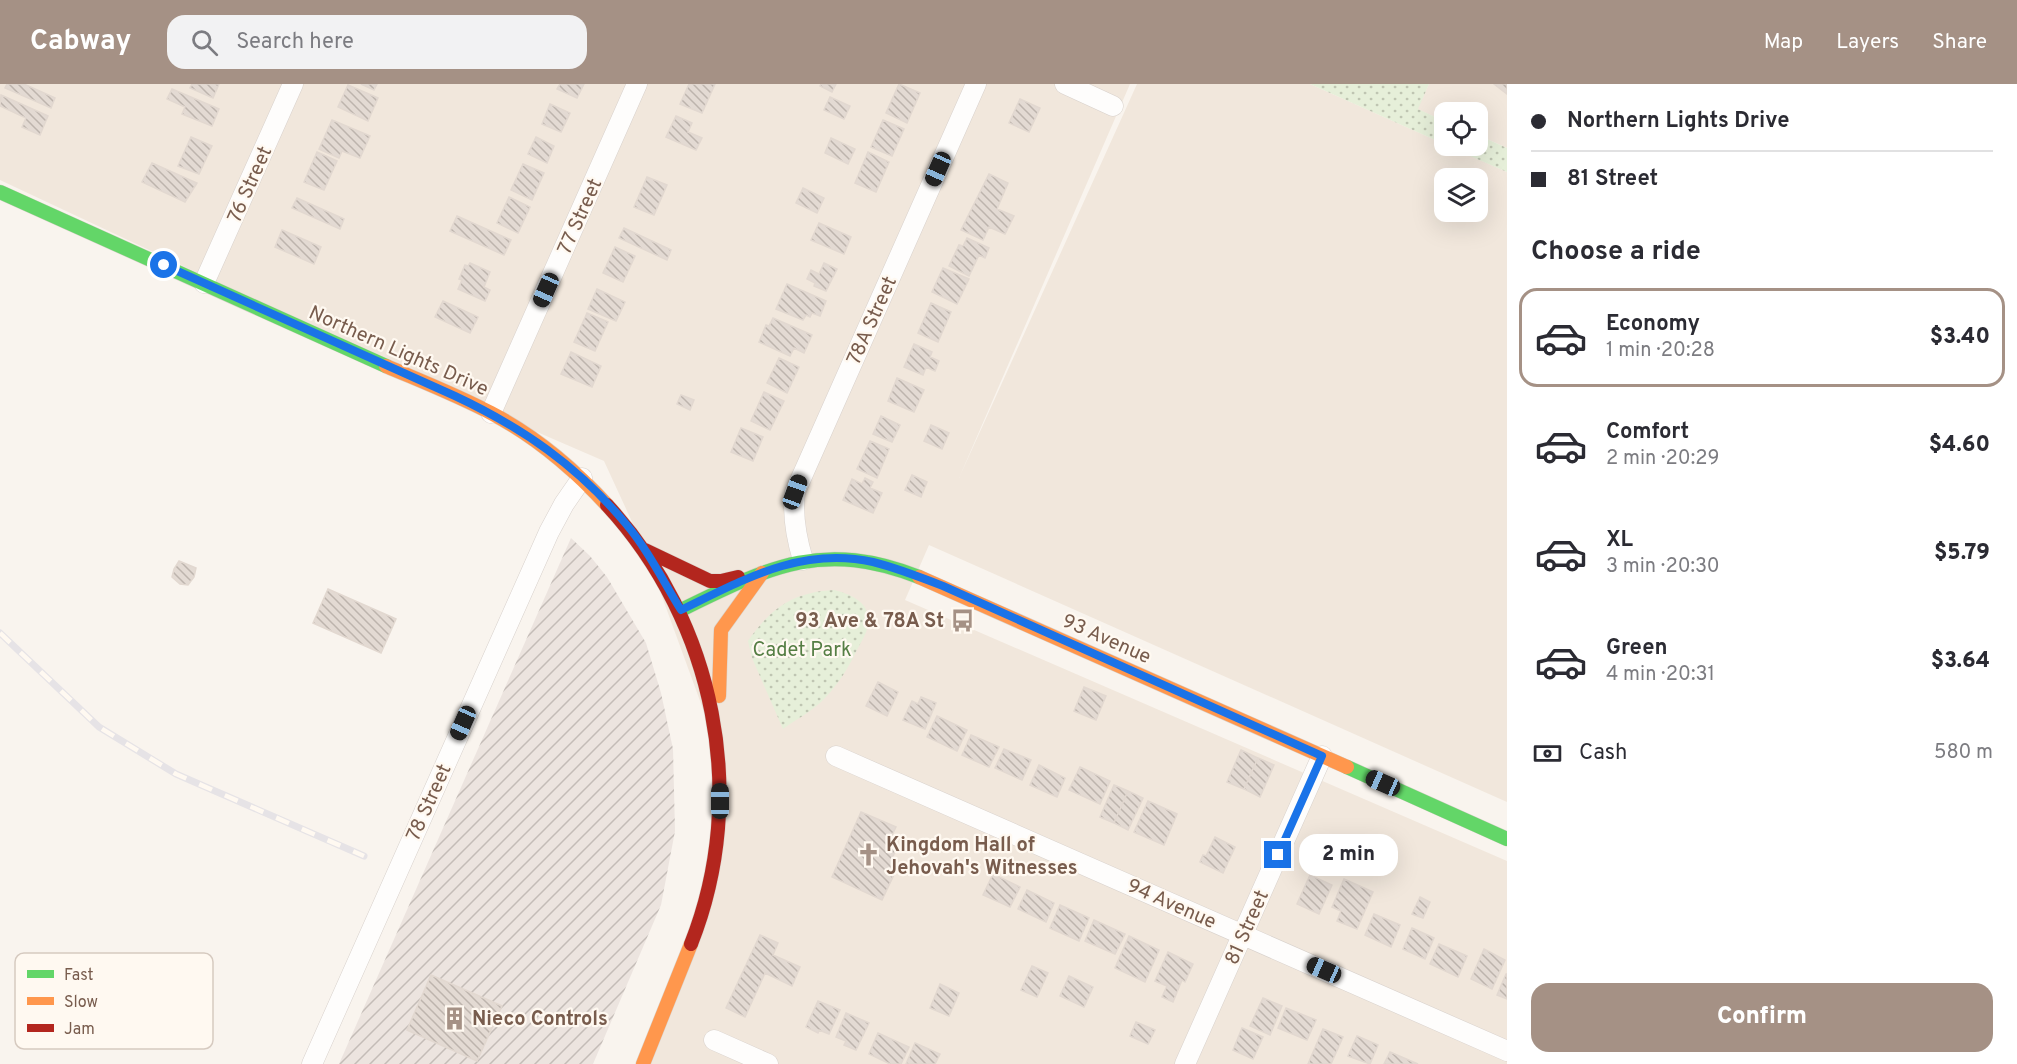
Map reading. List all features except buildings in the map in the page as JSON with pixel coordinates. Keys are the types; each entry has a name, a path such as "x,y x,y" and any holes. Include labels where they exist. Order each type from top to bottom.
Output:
{"main road":[{"name":"Northern Lights Drive","path":"0,192 491,413 541,443 582,478 627,525 681,610 702,667 718,753 719,831 709,888 692,942 643,1064"},
{"path":"645,550 710,581 721,581 764,572"},
{"name":"93 Avenue","path":"681,610 780,565 803,560 855,559 901,570 943,586 1507,839"},
{"path":"718,753 721,630 764,572"}],"street":[{"name":"76 Street","path":"204,283 293,84"},
{"name":"77 Street","path":"491,413 637,84"},
{"name":"78A Street","path":"803,560 796,536 793,508 795,492 976,84"},
{"path":"1065,84 1113,106"},
{"name":"78 Street","path":"312,1064 549,532 564,504 582,478"},
{"name":"94 Avenue","path":"836,756 1507,1051"},
{"name":"81 Street","path":"1185,1064 1322,756"},
{"path":"714,1040 768,1064"}],"shaded area":[{"path":"0,84 1130,84 959,478 1137,84 1310,84 1434,139 1434,156 1471,156 1507,172 1507,802 929,545 905,600 1507,861 1507,1064 639,1064 709,888 719,753 645,550 604,461 537,432 0,180"},
{"path":"1429,84 1507,84 1507,148 1488,139 1488,102 1434,102 1434,117 1417,109"},
{"path":"571,538 607,577 646,643 661,693 673,749 675,831 661,905 593,1064 339,1064"}],"green space":[{"path":"1310,84 1429,84 1418,109 1434,116 1434,140"},
{"path":"1488,139 1507,148 1507,172 1470,156 1488,156"},
{"name":"Cadet Park","path":"834,590 853,597 863,605 868,617 866,632 848,667 831,692 816,707 783,729 752,658 748,641 765,619 784,604 806,594"}],"railway":[{"path":"0,633 99,727 176,774 364,856"}],"traffic: fast":[{"path":"0,192 386,366"},
{"path":"681,610 769,571 797,563 824,559 853,560 885,566 919,577"},
{"path":"1347,767 1507,839"}],"traffic: slow":[{"path":"386,366 465,400 523,432 553,454 607,505"},
{"path":"719,696 721,630 762,573"},
{"path":"919,577 1347,767"},
{"path":"643,1064 691,944"}],"traffic: jam":[{"path":"607,505 644,551 674,602 697,656 712,713 719,770 718,829 709,887 691,944"},
{"path":"645,550 710,581 738,577"}],"place":[{"name":"93 Ave & 78A St","path":"962,620"},
{"name":"Kingdom Hall of Jehovah's Witnesses","path":"868,855"},
{"name":"Nieco Controls","path":"454,1018"}],"route":[{"path":"164,265 455,396 491,413 534,439 571,468 627,525 681,610 780,565 825,558 871,562 901,570 943,586 1322,756 1278,855"}]}
